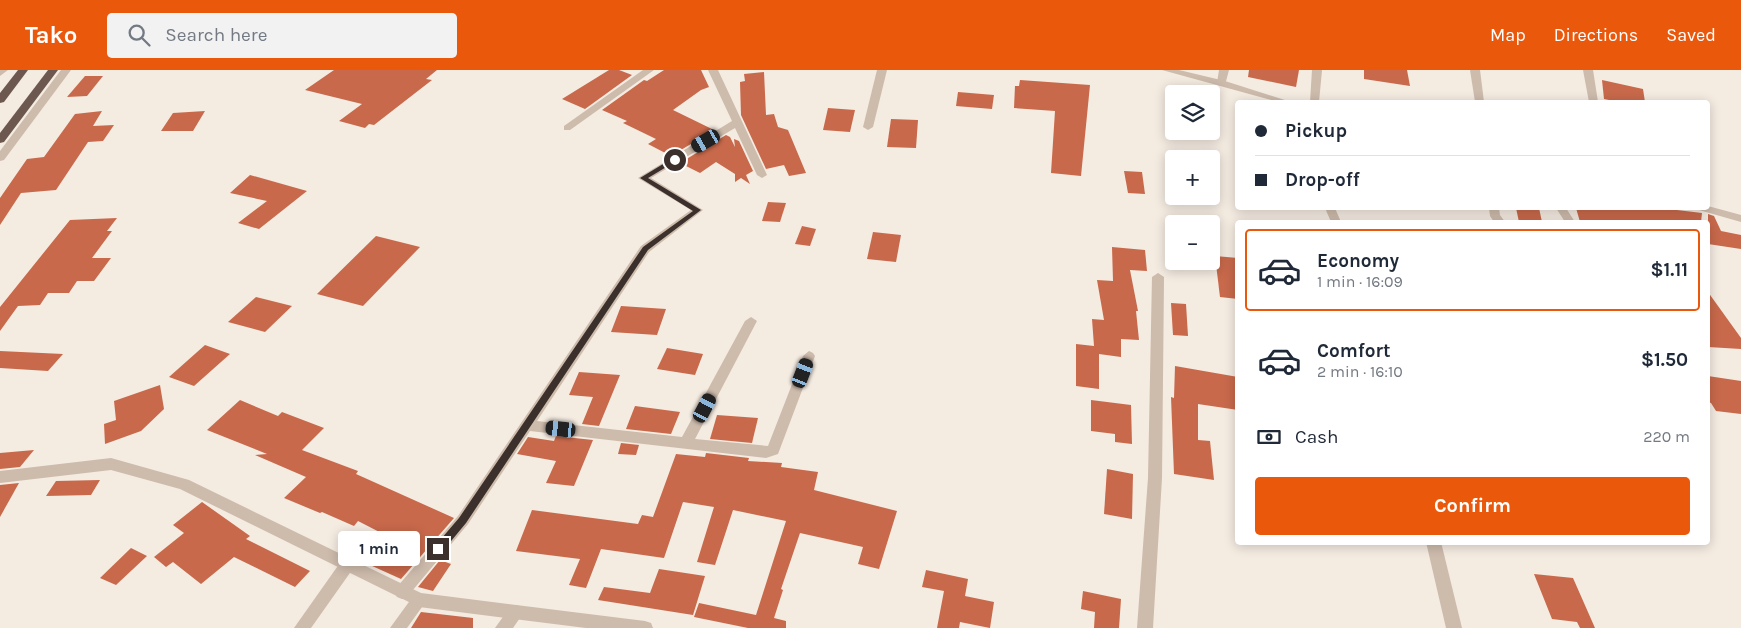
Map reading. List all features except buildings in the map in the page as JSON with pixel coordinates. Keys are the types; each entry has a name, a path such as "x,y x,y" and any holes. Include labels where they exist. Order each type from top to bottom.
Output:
{"highway":[{"path":"0,100 24,70"},
{"path":"0,140 53,70"}],"street":[{"path":"0,73 3,70"},
{"path":"0,158 66,70"},
{"path":"567,128 649,70"},
{"path":"712,70 762,175"},
{"path":"868,127 882,70"},
{"path":"1167,70 1222,83 1279,100"},
{"path":"1222,83 1224,70"},
{"path":"1315,100 1318,70"},
{"path":"1475,70 1480,100"},
{"path":"1588,70 1594,100"},
{"path":"402,592 463,520 525,425 646,248 698,210 643,178 738,122"},
{"path":"1710,210 1741,219"},
{"path":"1145,628 1155,478 1158,277"},
{"path":"686,443 751,320"},
{"path":"525,425 766,452 773,450 810,356"},
{"path":"0,476 111,464 184,484 419,600 645,628"},
{"path":"1434,545 1454,628"},
{"path":"302,628 347,565"},
{"path":"398,628 419,600"},
{"path":"503,628 516,612"}],"route":[{"path":"438,549 463,520 525,425 646,248 698,210 643,178 675,160"}]}
